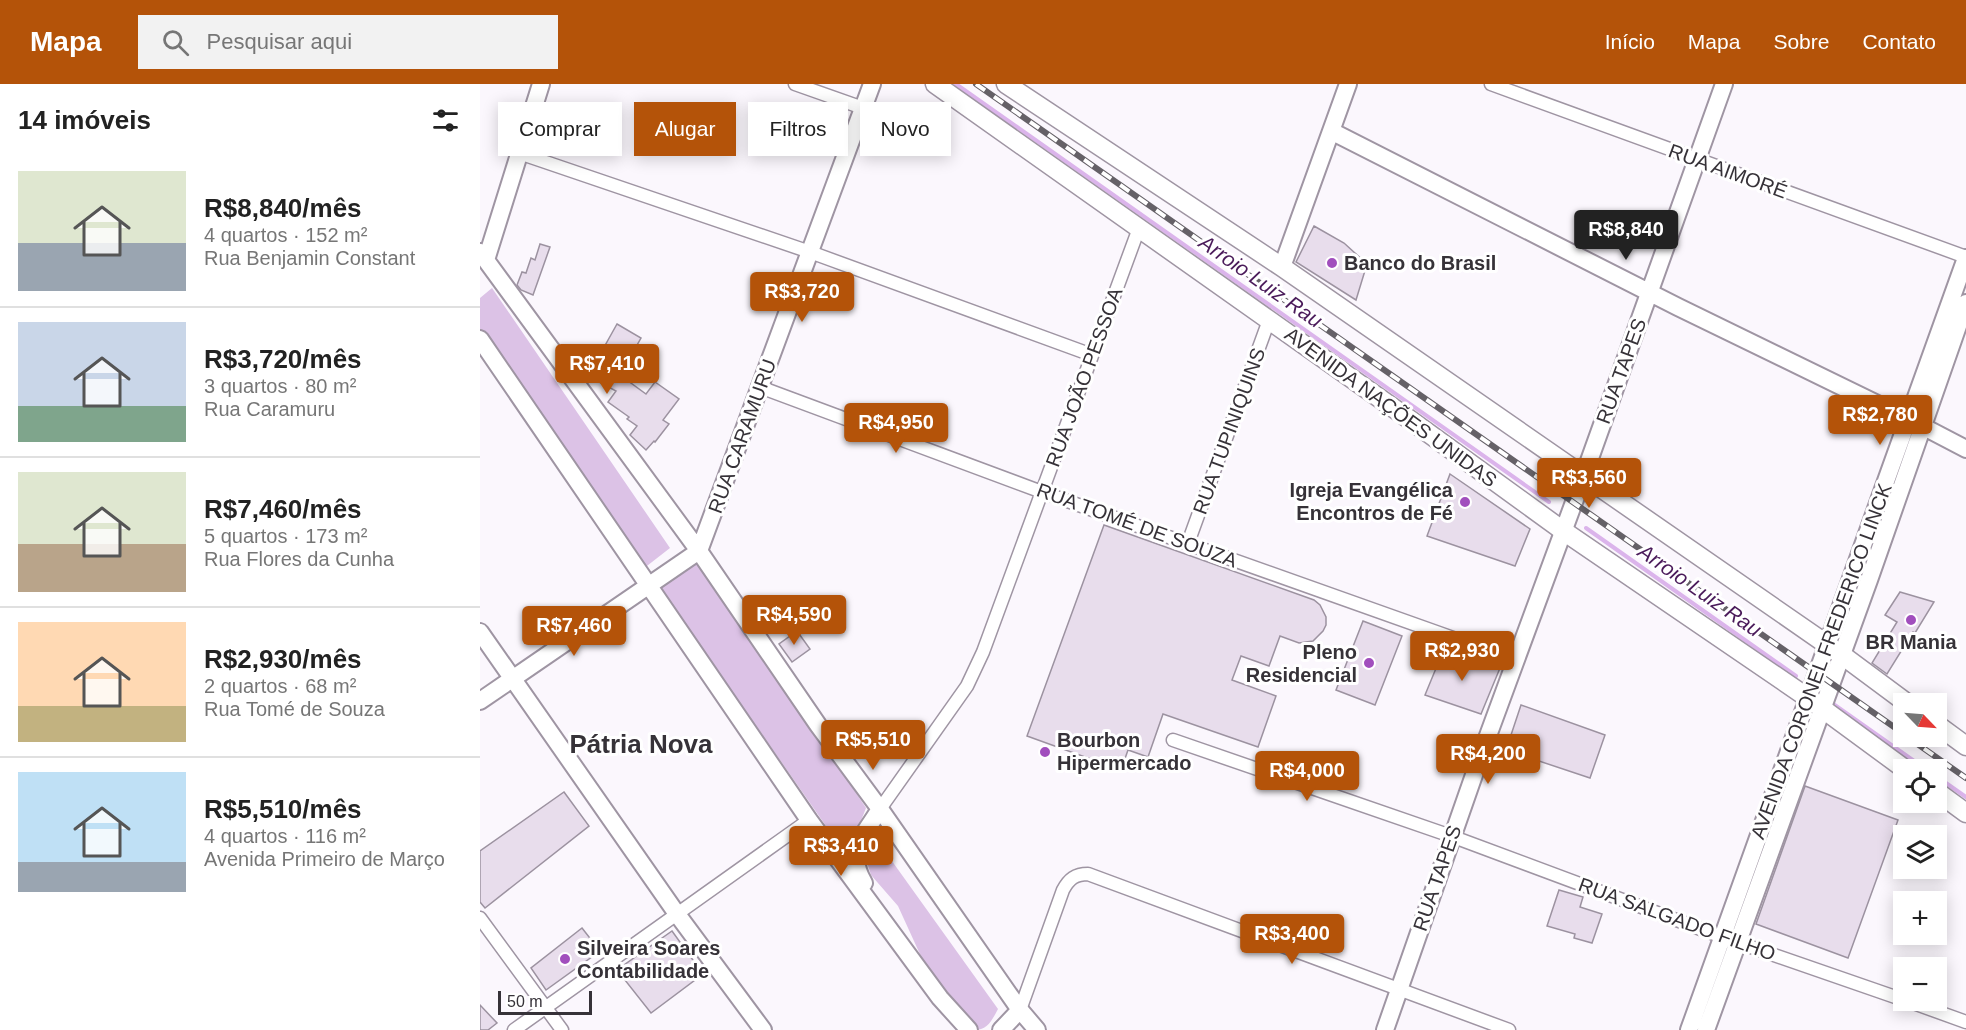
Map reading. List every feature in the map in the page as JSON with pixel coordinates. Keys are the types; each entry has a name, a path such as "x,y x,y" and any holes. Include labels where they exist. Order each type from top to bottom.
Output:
{"main road":[{"path":"535,102 541,84"},
{"name":"RUA CARAMURU","path":"865,102 872,84"},
{"name":"AVENIDA NAÇÕES UNIDAS","path":"935,84 1562,530 1815,703 1893,760"},
{"path":"1006,84 1282,267 1584,475 1893,693"},
{"path":"1282,267 1348,84"},
{"name":"RUA TAPES","path":"1385,1030 1451,836 1584,475 1724,84"},
{"name":"RUA CARAMURU","path":"699,551 860,116"},
{"path":"1331,131 1648,292 1966,449"},
{"path":"518,156 482,259 699,551 818,725 880,809 1020,1010 1037,1030"},
{"name":"AVENIDA CORONEL FREDERICO LINCK","path":"1706,1030 1730,940 1915,422 1966,258"},
{"name":"AVENIDA CORONEL FREDERICO LINCK","path":"1915,422 1966,303"},
{"path":"480,339 809,820 940,998 969,1030"},
{"path":"480,701 699,551"},
{"path":"480,632 677,914 763,1030"},
{"path":"1947,732 1966,746"},
{"path":"1947,800 1966,813"},
{"path":"880,809 858,846 855,865 898,942"},
{"name":"AVENIDA CORONEL FREDERICO LINCK","path":"1689,1030 1730,940"},
{"path":"1001,1030 1020,1010"}],"street":[{"path":"795,84 860,107"},
{"name":"RUA AIMORÉ","path":"1491,84 1966,258"},
{"path":"528,156 810,252 1092,354"},
{"name":"RUA JOÃO PESSOA","path":"880,809 967,686 983,652 1138,228"},
{"name":"RUA TUPINIQUINS","path":"1188,543 1269,320"},
{"name":"RUA TOMÉ DE SOUZA","path":"760,387 1042,492 1515,660"},
{"name":"RUA SALGADO FILHO","path":"1173,740 1451,836 1730,940 1893,996"},
{"path":"514,1030 809,820"},
{"path":"1020,1010 1063,890 1069,880 1081,874 1097,877 1509,1030"},
{"path":"480,918 562,1030"},
{"name":"RUA SALGADO FILHO","path":"1934,1011 1966,1023"},
{"path":"1964,1030 1966,1023"}],"shaded area":[{"path":"492,288 670,548 643,569 480,329 480,298"},
{"path":"698,563 812,726 866,808 847,856 659,587"},
{"path":"874,836 998,1009 989,1024 983,1028 974,1030 929,974 898,906 871,875 864,853"}],"building":[{"name":"Banco do Brasil","path":"1314,226 1344,243 1367,264 1356,300 1296,262"},
{"path":"540,244 550,247 533,295 521,290 517,285 522,272 526,273 531,258 535,260"},
{"path":"617,324 641,338 620,375 646,394 655,382 679,399 663,420 669,424 646,450 630,435 637,426 627,419 629,417 608,402 616,391 588,376"},
{"name":"Igreja Evangélica Encontros de Fé","path":"1450,474 1530,529 1515,566 1427,536"},
{"path":"1104,525 1314,600 1320,605 1326,617 1326,625 1313,641 1299,643 1280,636 1269,666 1241,656 1232,680 1276,696 1258,747 1163,714 1148,757 1128,750 1121,770 1027,736"},
{"path":"1900,592 1934,602 1887,674 1872,663 1897,622 1885,615"},
{"name":"Pleno Residencial","path":"1363,621 1402,636 1375,705 1336,690"},
{"path":"797,631 810,649 792,662 779,644"},
{"path":"1444,649 1500,668 1481,714 1425,695"},
{"path":"1521,705 1605,735 1590,778 1506,750"},
{"path":"1805,786 1898,820 1896,825 1893,825 1893,834 1848,958 1756,924"},
{"path":"564,792 589,826 485,908 480,902 480,851"},
{"path":"1559,890 1583,897 1580,907 1602,914 1592,943 1574,938 1575,934 1547,926"},
{"name":"Silveira Soares Contabilidade","path":"582,928 600,951 546,990 531,968"},
{"path":"672,931 703,974 651,1013 617,970"},
{"path":"480,1005 497,1023 488,1030 480,1030"}],"waterway":[{"name":"Arroio Luiz Rau","path":"956,84 1549,502"},
{"name":"Arroio Luiz Rau","path":"1586,528 1796,676"},
{"name":"Arroio Luiz Rau","path":"1829,701 1911,759"},
{"name":"Arroio Luiz Rau","path":"1947,784 1966,797"}],"railway":[{"path":"976,84 1893,726"},
{"path":"1922,747 1966,778"}],"place":[{"name":"Banco do Brasil","path":"1332,263"},
{"name":"Igreja Evangélica Encontros de Fé","path":"1465,502"},
{"name":"BR Mania","path":"1911,620"},
{"name":"Pleno Residencial","path":"1369,663"},
{"name":"Bourbon Hipermercado","path":"1045,752"},
{"name":"Silveira Soares Contabilidade","path":"565,959"}],"district":[{"name":"Pátria Nova","path":"641,744"}]}
